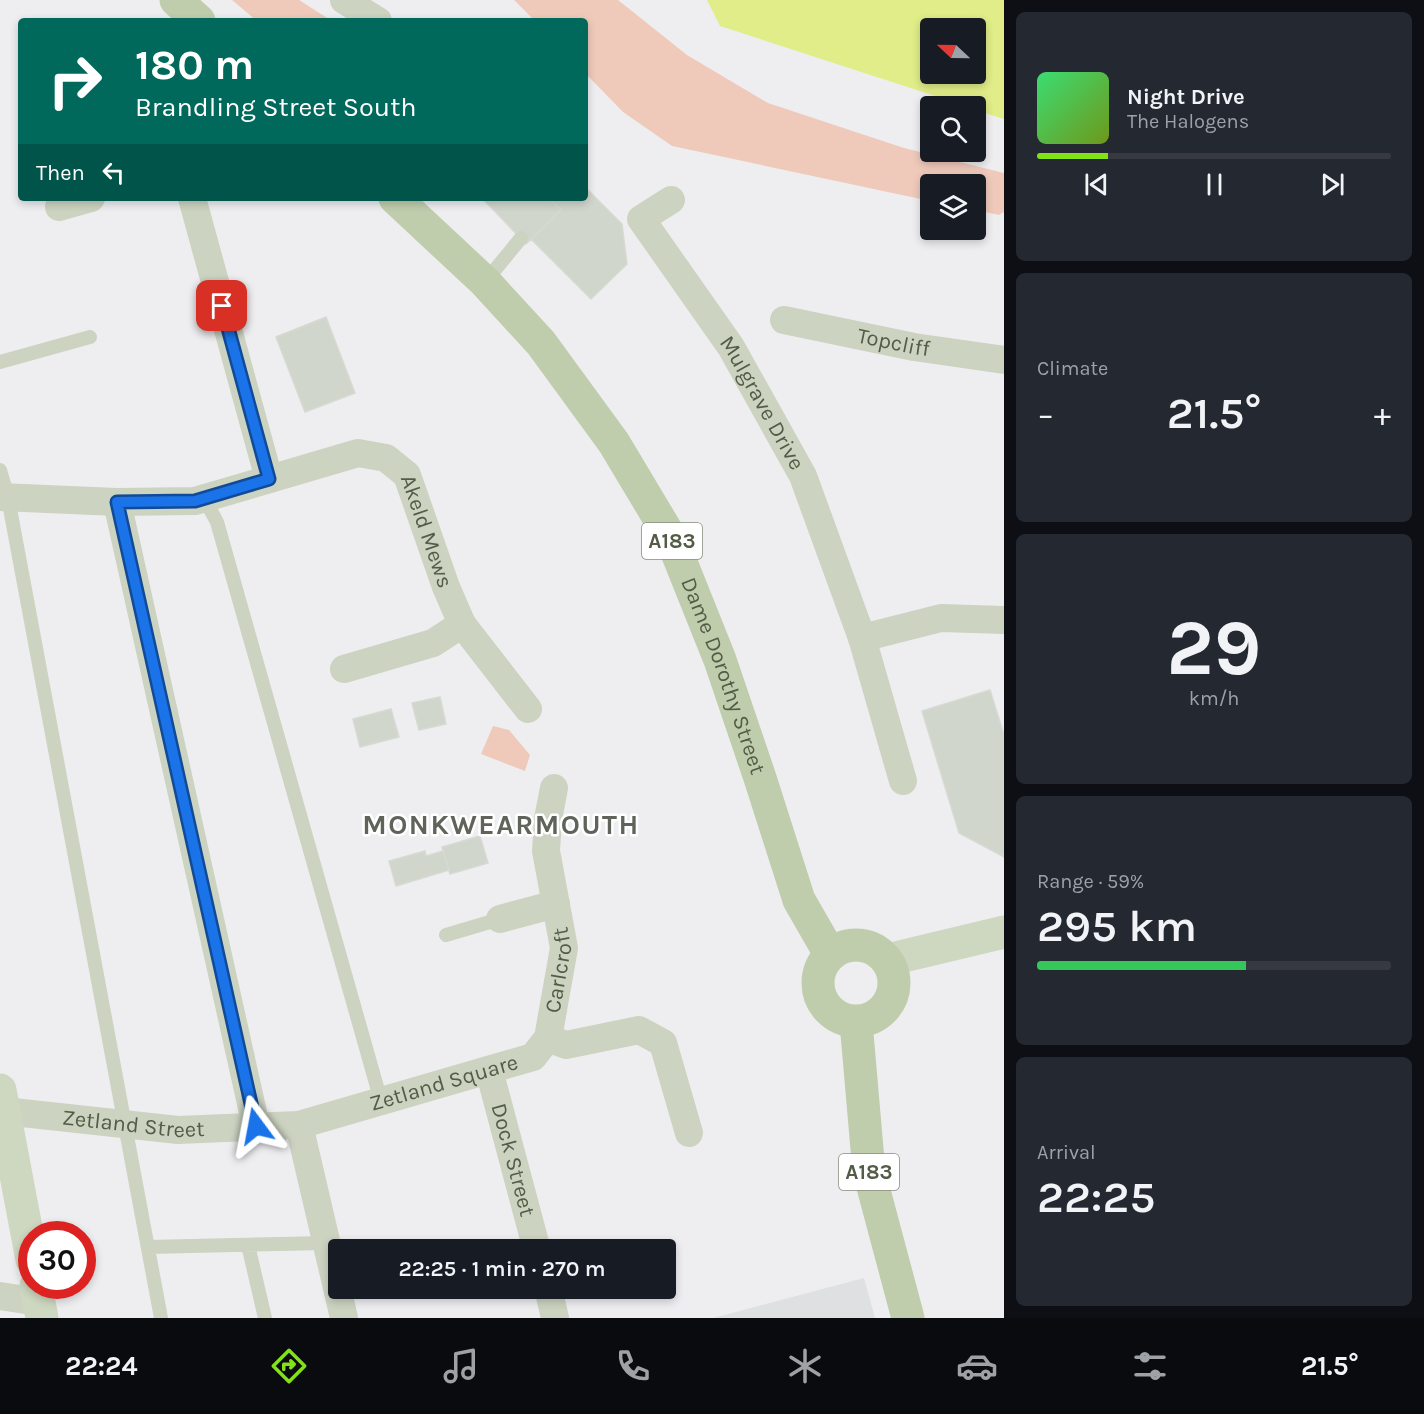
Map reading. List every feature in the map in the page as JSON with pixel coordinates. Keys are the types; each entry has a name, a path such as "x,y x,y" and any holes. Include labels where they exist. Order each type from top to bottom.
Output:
{"main road":[{"path":"176,0 196,18"},
{"name":"Dame Dorothy Street","path":"398,201 485,282 541,343 614,443 672,540 720,660 799,900 831,954"},
{"path":"854,945 877,952 886,960 892,971 894,983 887,1006 868,1020 856,1022 844,1020 825,1007 820,997 819,974 823,963 831,954 841,948 854,945"},
{"name":"A183","path":"856,1022 869,1172 908,1318"}],"street":[{"path":"344,0 373,18"},
{"name":"Mulgrave Drive","path":"671,200 641,219 731,347 803,476 862,638 903,781"},
{"path":"59,207 80,201"},
{"path":"193,201 269,479"},
{"name":"Topcliff","path":"784,320 914,347 1004,360"},
{"name":"Akeld Mews","path":"4,498 117,502 195,501 358,453 386,459 407,475 446,587 462,624 528,709"},
{"path":"117,502 256,1126"},
{"path":"862,638 941,618 1004,620"},
{"path":"344,669 433,643 462,624"},
{"name":"Carlcroft","path":"548,1038 564,948 546,851 548,819 554,788"},
{"name":"Carlcroft","path":"500,918 556,904"},
{"path":"886,960 1004,932"},
{"path":"548,1038 566,1046 639,1030 663,1043 689,1132"},
{"name":"Zetland Square","path":"299,1125 533,1057 548,1038"},
{"name":"Dock Street","path":"489,1070 534,1239"},
{"path":"2,1100 25,1221"},
{"name":"Zetland Street","path":"2,1100 126,1124 178,1130 299,1125"},
{"path":"299,1125 344,1318"},
{"path":"0,1296 39,1302"},
{"path":"551,1299 555,1318"}],"lane":[{"path":"485,282 521,238"},
{"path":"0,362 90,337"},
{"path":"0,470 126,1124 160,1318"},
{"path":"204,498 217,522 381,1101"},
{"path":"446,935 500,918"},
{"path":"148,1247 326,1243"},
{"path":"248,1245 265,1318"}],"shaded area":[{"path":"232,0 299,0 327,18 253,18"},
{"path":"514,0 618,0 687,55 768,103 920,152 920,162 960,162 1004,173 1004,212 999,215 986,212 986,174 920,174 920,199 672,146 623,112 588,76 588,18 532,18"},
{"path":"707,0 1004,0 1004,119 986,113 986,96 935,96 720,26"},
{"path":"493,726 509,730 530,755 525,771 481,754"},
{"path":"864,1278 875,1318 713,1318"}],"building":[{"path":"588,190 622,224 627,264 591,299 531,239 561,210 552,201 588,201"},
{"path":"485,201 552,201 561,210 526,244"},
{"path":"326,317 355,393 305,412 276,337"},
{"path":"990,690 1004,735 1004,857 959,833 922,711"},
{"path":"440,697 446,724 419,730 412,703"},
{"path":"391,709 399,737 360,747 353,719"},
{"path":"480,836 488,863 450,874 442,847"},
{"path":"425,851 426,856 443,851 449,870 396,886 389,861"}],"district":[{"name":"MONKWEARMOUTH","path":"501,824"}],"route":[{"path":"222,306 269,479 195,501 117,502 256,1126"}]}
